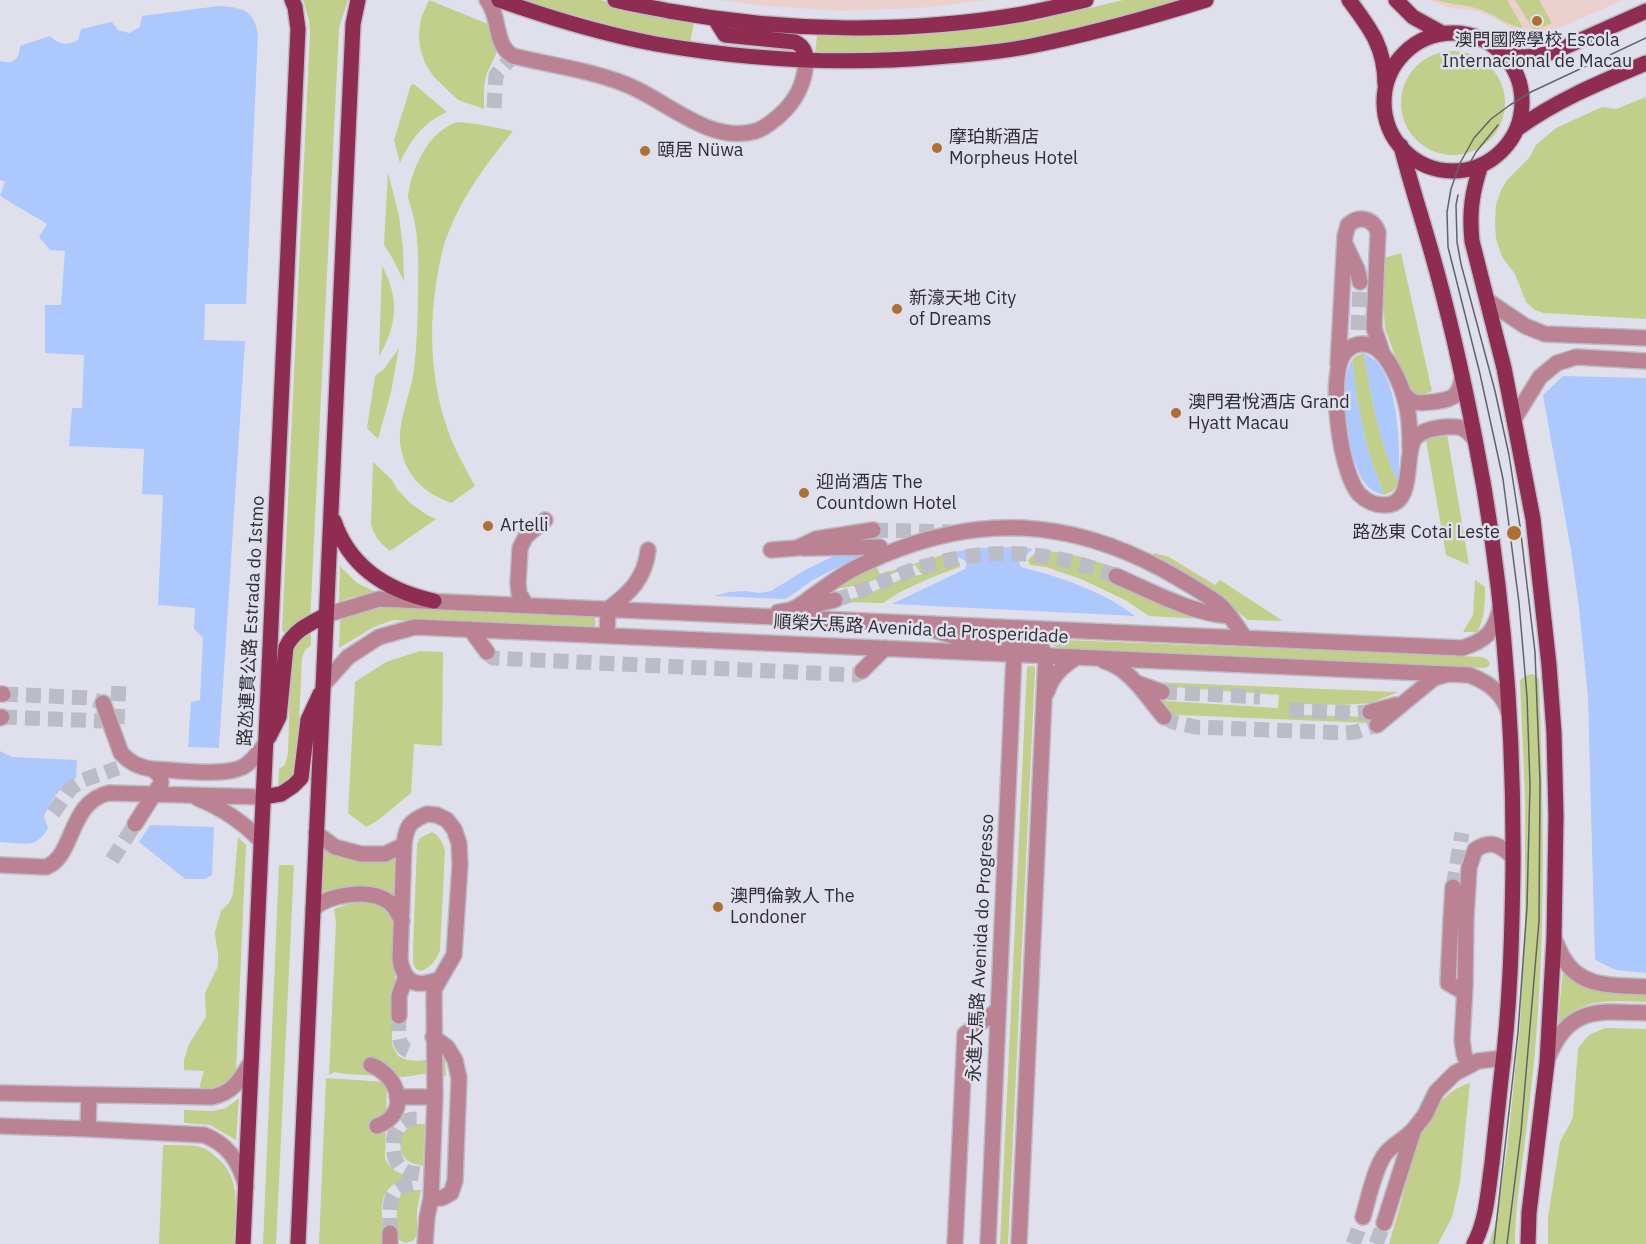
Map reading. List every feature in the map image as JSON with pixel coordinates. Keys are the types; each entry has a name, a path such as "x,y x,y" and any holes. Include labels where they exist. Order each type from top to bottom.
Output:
{"main road":[{"name":"路氹連貫公路 Estrada do Istmo","path":"243,1244 298,29 292,0"},
{"path":"298,1244 352,24 358,0"},
{"path":"499,0 531,11 654,43 696,50 806,60 890,61 1029,46 1134,22 1206,0"},
{"path":"615,0 715,19 804,27 890,27 958,22 1023,14 1086,0"},
{"path":"1349,0 1380,47 1385,70 1385,93 1385,112 1390,130 1411,156 1424,164 1452,170 1481,165 1496,156 1508,144 1517,129 1522,109 1521,89 1515,70 1503,53 1485,40 1464,33 1442,33 1421,40 1403,54 1391,72 1385,93"},
{"path":"1396,0 1413,17 1442,33"},
{"path":"1503,53 1524,57 1556,51 1646,11"},
{"path":"715,19 725,34 795,42 804,49 806,60"},
{"path":"1517,129 1573,94 1646,63"},
{"path":"1401,146 1432,253 1462,377 1491,524 1510,723 1512,942 1504,1058 1487,1206 1474,1244"},
{"path":"1481,165 1471,200 1472,241 1504,368 1533,519 1554,733 1556,807 1554,938 1547,1063 1529,1212 1528,1244"},
{"path":"331,513 339,536 363,567 396,590 434,601"},
{"path":"266,743 279,717 286,647 291,636 326,615"},
{"path":"263,798 281,794 301,778 308,720 323,685"}],"street":[{"path":"487,0 496,19 501,43 513,56 621,82 651,96 698,124 722,132 757,131 774,120 791,105 802,87 806,60"},
{"path":"1338,376 1342,356 1349,348 1359,344 1369,344 1379,349 1387,358 1403,393 1409,421 1408,477 1402,495 1388,505 1368,501 1359,495 1353,484 1342,451 1337,407 1338,376 1344,242 1348,225 1358,219 1366,219 1376,227 1378,235 1374,328 1382,352"},
{"path":"1344,242 1357,269 1360,282 1364,266 1378,245"},
{"path":"1488,301 1525,326 1545,334 1646,338"},
{"path":"1514,419 1540,377 1557,363 1576,357 1646,361"},
{"path":"1403,393 1415,402 1427,403 1450,398 1456,395 1462,377"},
{"path":"1410,448 1414,439 1422,432 1440,427 1463,428 1475,440"},
{"path":"526,605 519,593 520,548 526,536 545,520"},
{"path":"794,609 849,571 884,555 928,540 965,531 1020,527 1083,537 1118,548 1148,561 1221,606 1245,638"},
{"path":"797,549 816,539 873,530"},
{"path":"771,550 880,546"},
{"path":"607,635 608,609 633,588 645,569 648,550"},
{"path":"1116,576 1217,616 1230,616"},
{"path":"507,604 518,582"},
{"name":"順榮大馬路 Avenida da Prosperidade","path":"326,615 380,599 1462,648 1476,644 1488,635 1497,622 1500,608"},
{"path":"754,616 835,600"},
{"path":"914,623 961,639 1029,641 1042,649 1046,656 1019,1244"},
{"name":"順榮大馬路 Avenida da Prosperidade","path":"323,685 348,657 380,637 416,627 1469,675 1485,681 1498,692 1507,706 1510,723"},
{"path":"470,629 487,652"},
{"path":"862,671 885,648"},
{"name":"永進大馬路 Avenida do Progresso","path":"988,1244 1014,654"},
{"path":"1043,704 1050,682 1064,665 1077,657"},
{"path":"1093,657 1112,663 1124,671 1164,717"},
{"path":"1374,719 1403,703 1434,678 1448,674"},
{"path":"1134,682 1162,692"},
{"path":"103,703 122,753 134,764 152,769 230,772 255,758 266,743"},
{"path":"118,768 134,764"},
{"path":"152,769 160,775 161,783 138,819 154,801 171,795"},
{"path":"0,865 45,867 51,865 62,851 84,808 93,798 100,795 109,793 263,798"},
{"path":"187,795 219,808 250,829 261,841"},
{"path":"425,1244 431,1198 427,1119 435,1097 434,990 454,955 460,865 459,843 454,829 447,820 437,815 427,814 410,824 405,833 400,960 406,976 413,982 426,984 440,979"},
{"path":"316,833 335,847 361,854 385,854 404,844"},
{"path":"1469,1066 1462,1040 1465,987 1460,990 1448,983 1458,918 1475,850 1488,843 1506,850 1513,857"},
{"path":"1453,887 1458,918"},
{"path":"313,909 328,899 351,894 376,896 388,901 397,910 402,921"},
{"path":"1554,938 1571,969 1580,976 1598,984 1646,987"},
{"path":"399,1016 399,996 406,976"},
{"path":"955,1244 965,1034 998,1010"},
{"path":"1547,1063 1560,1034 1577,1019 1601,1011 1646,1013"},
{"path":"431,1198 442,1198 451,1193 455,1181 459,1098 459,1078 455,1060 447,1047 433,1035"},
{"path":"1363,1217 1379,1163 1386,1153 1414,1129 1425,1115 1436,1092 1455,1073 1478,1061 1504,1058"},
{"path":"0,1093 213,1097 221,1096 232,1089 251,1062"},
{"path":"370,1065 386,1074 397,1097 395,1114 388,1122 377,1126"},
{"path":"88,1129 89,1095"},
{"path":"397,1097 435,1097"},
{"path":"0,1126 204,1135 227,1148 243,1176 246,1187"},
{"path":"1383,1222 1414,1129"}],"shaded area":[{"path":"718,0 990,0 920,8 840,11"},
{"name":"澳門國際學校 Escola Internacional de Macau","path":"1429,0 1623,0 1553,31 1539,34 1517,31 1477,11 1451,8"}],"green space":[{"path":"303,0 348,0 339,28 310,622 299,623 284,633 282,630 310,33"},
{"path":"429,0 488,24 492,31 497,52 484,85 484,109 458,100 434,77 425,63 420,48 419,34 421,18"},
{"path":"521,0 600,0 694,23 690,43 628,30"},
{"path":"1123,0 1188,0 1040,38 963,49 890,54 815,54 817,35 889,36 960,30 1036,21"},
{"path":"1436,0 1507,0 1523,28 1479,9"},
{"path":"1515,0 1539,0 1552,23 1534,31"},
{"path":"1453,51 1473,55 1490,66 1501,83 1505,103 1501,123 1490,140 1473,151 1453,155 1433,151 1416,140 1405,123 1401,103 1405,83 1416,66 1433,55"},
{"path":"414,84 447,112 424,127 409,146 400,163 394,140 411,85"},
{"path":"1646,97 1646,319 1544,313 1535,310 1526,302 1515,274 1502,257 1496,239 1496,205 1501,190 1507,180 1529,158 1536,145 1556,128 1602,107 1616,109"},
{"path":"458,122 513,131 477,178 455,217 444,244 436,284 432,344 436,383 452,441 475,486 451,503 425,489 413,476 401,449 400,429 414,369 418,321 418,254 416,228 408,197 410,184 421,155 433,138"},
{"path":"388,172 399,216 404,281 384,245"},
{"path":"1401,253 1432,391 1422,395 1413,394 1407,387 1385,329 1384,258"},
{"path":"382,266 392,290 394,312 390,334 379,357"},
{"path":"399,348 391,392 378,439 367,428 375,376 384,369"},
{"path":"1364,353 1376,419 1398,483 1393,491 1384,495 1368,451 1357,399 1352,360"},
{"path":"1447,434 1469,565 1446,555 1426,440 1432,436"},
{"path":"373,462 392,480 410,503 436,519 390,551 378,540 371,525"},
{"path":"1039,549 1078,556 1111,566 1099,575 1149,594 1202,619 1149,616 1127,601 1081,579 1046,567 1030,565 1028,560"},
{"path":"1154,553 1169,557 1215,585 1220,580 1283,621 1248,620 1209,589 1168,562 1152,555"},
{"path":"946,554 960,563 960,567 900,592 883,603 838,602 866,595 908,576 922,575 915,565 865,583 833,589 876,566 880,574"},
{"path":"340,566 357,583 380,594 354,597 339,603"},
{"path":"1475,580 1485,587 1483,616 1477,632 1463,632 1473,615"},
{"path":"383,606 591,615 595,618 596,624 590,628 393,620 374,627 339,648 340,621 345,617"},
{"path":"311,632 311,645 305,650 302,658 297,763 292,778 278,788 279,769 285,765 288,753 291,653 299,640"},
{"path":"1041,639 1482,657 1490,663 1485,668 1061,648"},
{"path":"420,651 443,652 442,746 414,744 411,793 377,821 366,827 348,813 355,682 386,662"},
{"path":"1034,666 1035,669 1008,1244 1000,1244 1027,667"},
{"path":"1533,674 1539,679 1543,896 1537,1026 1515,1244 1489,1244 1495,1225 1507,1149 1520,1025 1525,927 1525,796 1520,680"},
{"path":"1153,682 1399,692 1370,703 1304,704 1304,715 1370,717 1378,720 1369,723 1178,715 1168,713 1155,698 1166,701 1278,708 1279,695 1173,687"},
{"path":"432,832 437,835 445,851 440,950 433,963 421,971 416,969 413,963 417,844 420,838"},
{"path":"238,837 246,845 236,1072 226,1086 201,1094 200,1084 204,1071 184,1070 184,1060 189,1044 206,1017 205,993 218,966 215,932 221,911 229,903 233,894"},
{"path":"322,843 401,852 398,905 388,895 318,899"},
{"path":"279,865 294,865 276,1244 263,1244"},
{"path":"365,902 378,902 394,915 396,956 392,1045 398,1056 407,1060 445,1059 446,1076 423,1074 404,1077 334,1072 329,1075 336,922 334,909"},
{"path":"1563,969 1646,993 1646,1002 1599,1002 1577,1009 1558,1024"},
{"path":"1605,1028 1646,1029 1646,1244 1548,1244 1548,1217 1560,1142 1573,1116 1578,1048 1589,1035"},
{"path":"326,1078 387,1082 385,1158 392,1169 412,1177 399,1181 385,1194 382,1211 384,1244 319,1244"},
{"path":"1470,1083 1460,1182 1452,1217 1438,1244 1389,1244 1412,1159 1425,1127 1443,1099 1455,1089"},
{"path":"239,1098 236,1140 210,1125 184,1123 184,1110 213,1111 226,1108"},
{"path":"425,1124 423,1166 406,1159 400,1146 407,1129 414,1125"},
{"path":"163,1145 201,1147 225,1165 234,1185 236,1197 234,1244 159,1244"},
{"path":"410,1190 421,1190 417,1210 417,1235 413,1241 405,1243 399,1240 397,1210 401,1194"}],"water":[{"path":"219,6 240,9 250,14 258,34 246,304 205,304 204,340 245,341 219,748 188,747 191,702 200,700 203,638 194,629 195,608 158,605 163,495 142,494 144,449 69,446 72,408 82,408 84,355 45,353 45,305 61,305 65,251 50,250 39,237 47,224 0,196 5,182 0,180 0,61 14,60 19,54 20,46 50,36 60,43 70,43 78,40 81,29 112,22 118,30 129,33 140,27 142,16"},
{"path":"1364,353 1376,361 1390,386 1397,419 1398,483 1376,419"},
{"path":"1352,360 1357,399 1368,451 1384,495 1373,491 1365,483 1349,440 1345,386"},
{"path":"1563,376 1646,378 1646,973 1616,970 1595,960 1588,698 1571,550 1543,395"},
{"path":"973,548 1033,549 1019,562 1021,567 1051,575 1095,592 1135,616 892,604 965,569 967,562 952,553"},
{"path":"866,553 813,580 786,599 714,596 729,592 771,591 805,570 834,556"},
{"path":"0,751 12,757 77,760 76,778 60,790 49,805 44,817 48,828 39,840 28,844 0,842"},
{"path":"150,825 214,827 212,875 205,879 185,879 139,842"}],"tunnel":[{"path":"494,108 496,75 513,56"},
{"path":"1358,330 1360,282"},
{"path":"873,530 951,532"},
{"path":"835,600 932,564 984,554 1036,555 1088,566 1116,576"},
{"path":"487,652 493,658 856,675 862,671"},
{"path":"117,724 119,682"},
{"path":"1162,692 1260,697"},
{"path":"3,694 90,698 103,703"},
{"path":"1289,710 1370,712"},
{"path":"2,717 102,721"},
{"path":"1164,717 1173,722 1196,727 1345,733 1377,725"},
{"path":"53,813 71,788 83,780 118,768"},
{"path":"112,860 135,824"},
{"path":"1453,887 1462,833"},
{"path":"399,1016 401,1044 404,1048 414,1052"},
{"path":"419,1174 407,1172 401,1168 395,1158 393,1146 398,1127 408,1120 420,1119"},
{"path":"390,1233 390,1206 394,1193 399,1189 418,1184"},
{"path":"1353,1244 1363,1217"},
{"path":"1376,1244 1384,1223"}],"tram line":[{"path":"1494,1244 1518,1032 1527,907 1530,785 1527,697 1519,603 1503,479 1480,374 1448,247 1447,212 1451,189 1460,163 1474,138 1491,119 1531,92 1646,38"},
{"path":"1471,161 1498,125"},
{"path":"1458,195 1457,242 1509,455 1535,652 1540,782 1539,921 1521,1132 1507,1244"}],"place":[{"name":"澳門國際學校 Escola Internacional de Macau","path":"1537,21"},
{"name":"摩珀斯酒店 Morpheus Hotel","path":"937,148"},
{"name":"頤居 Nüwa","path":"645,151"},
{"name":"新濠天地 City of Dreams","path":"897,309"},
{"name":"澳門君悅酒店 Grand Hyatt Macau","path":"1176,413"},
{"name":"迎尚酒店 The Countdown Hotel","path":"804,493"},
{"name":"Artelli","path":"488,526"},
{"name":"路氹東 Cotai Leste","path":"1514,533"},
{"name":"澳門倫敦人 The Londoner","path":"718,907"}]}
